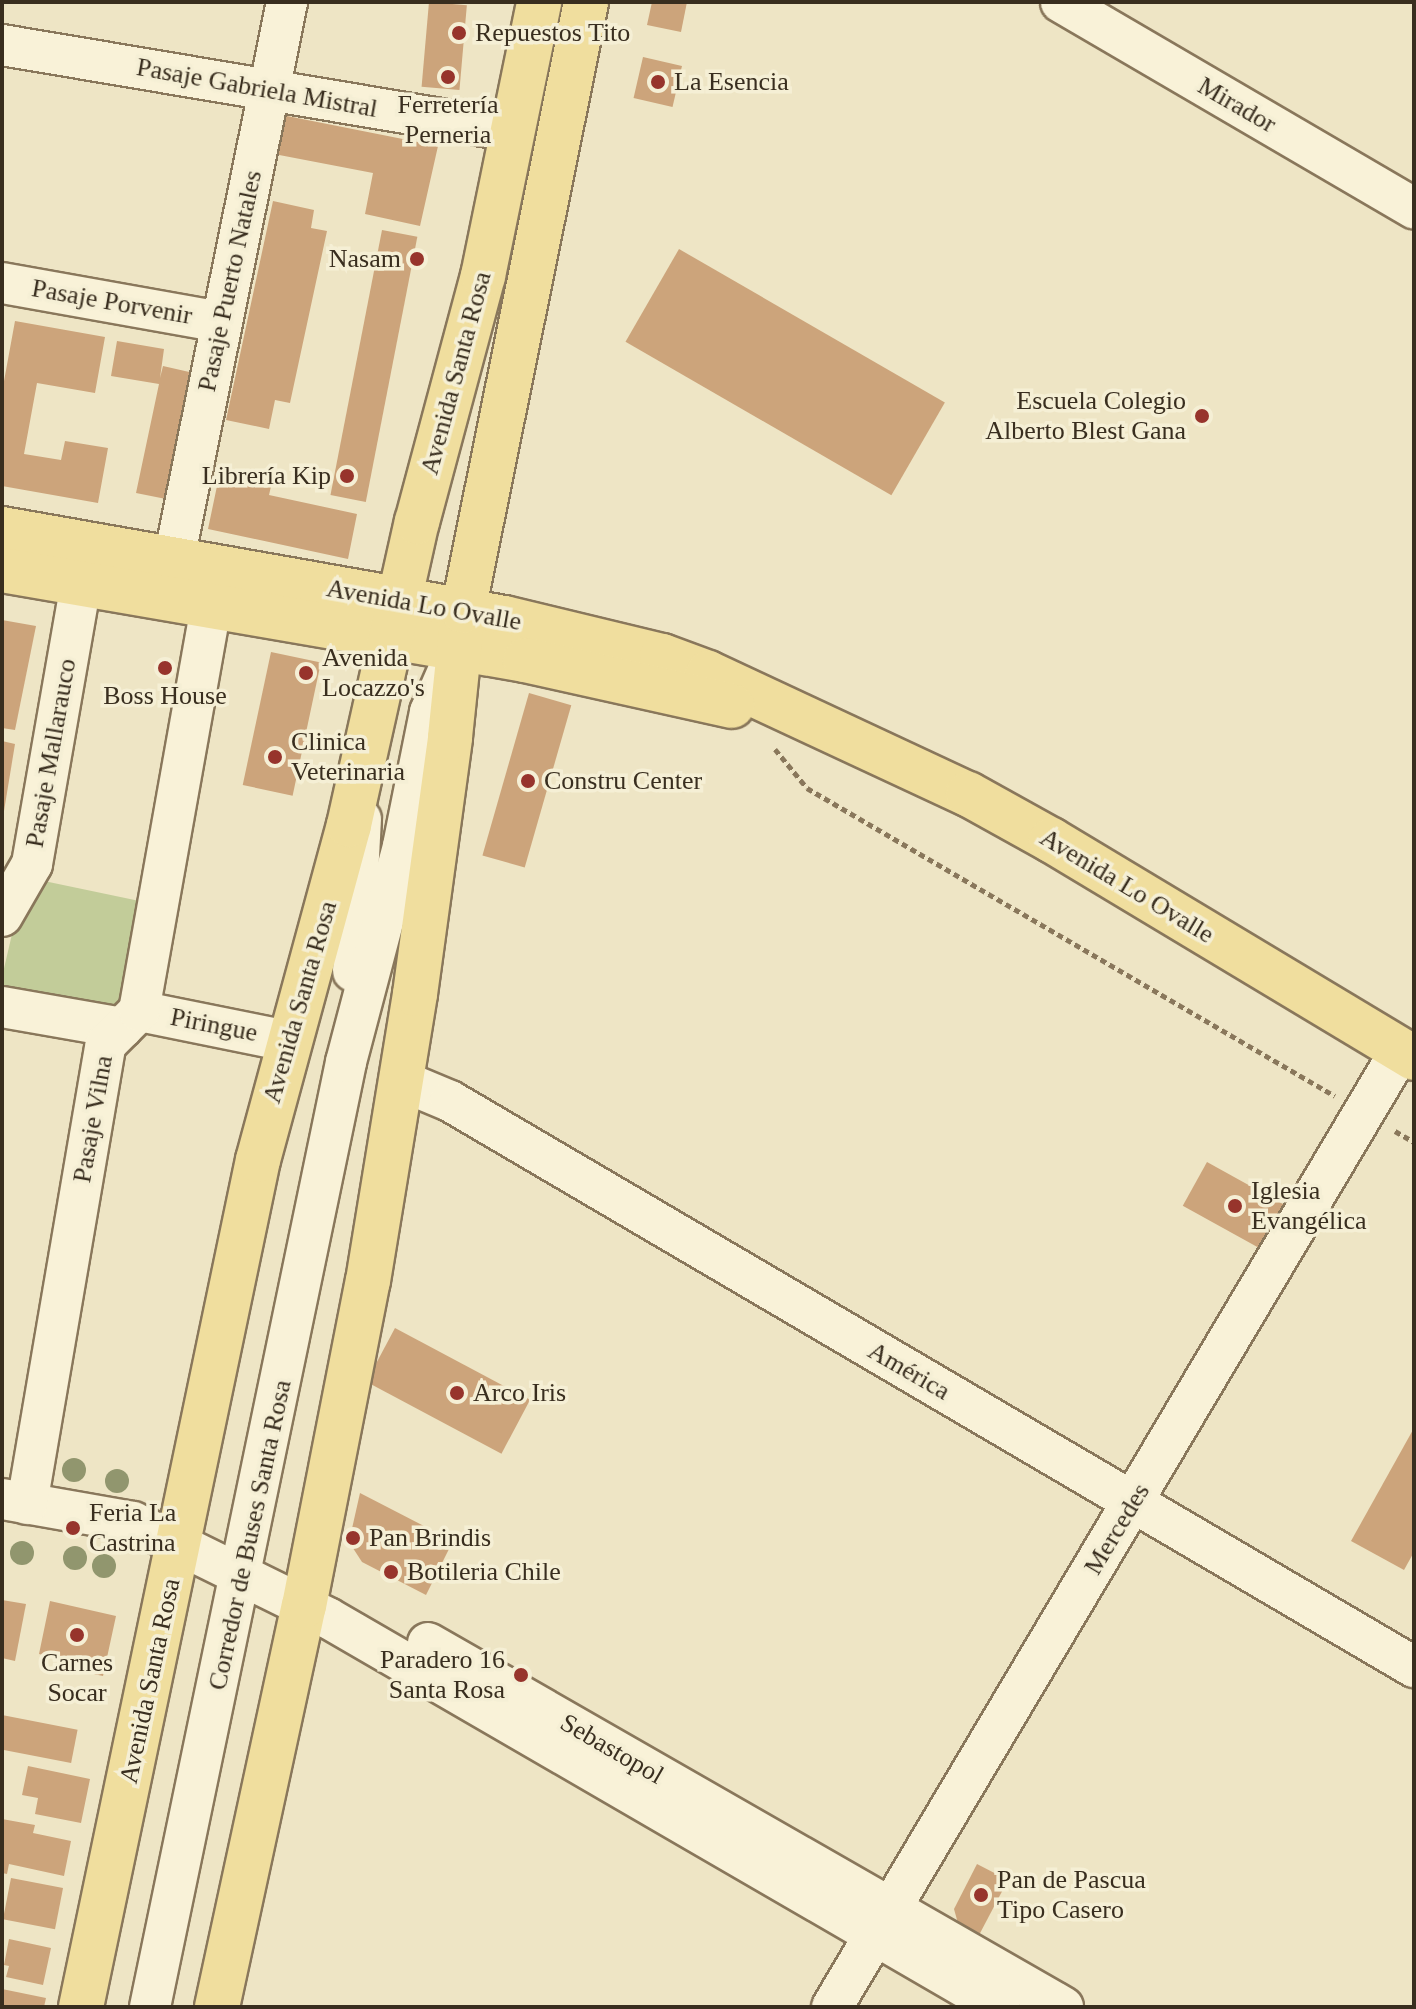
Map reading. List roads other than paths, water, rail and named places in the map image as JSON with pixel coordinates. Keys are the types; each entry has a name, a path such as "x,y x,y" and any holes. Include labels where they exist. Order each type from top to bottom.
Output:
{"main road":[{"name":"Avenida Santa Rosa","path":"81,2007 171,1532 258,1160 361,774 420,509 483,276 539,2"},
{"name":"Avenida Santa Rosa","path":"217,2007 307,1592 368,1281 402,1081 461,629 586,2"},
{"name":"Avenida Lo Ovalle","path":"2,529 174,559 396,619"},
{"name":"Avenida Lo Ovalle","path":"2,570 211,606 396,619 461,629 831,729 968,794 1051,840 1408,1054"}],"street":[{"name":"Pasaje Puerto Natales","path":"174,559 287,2"},
{"name":"Mirador","path":"1061,2 1414,208"},
{"name":"Pasaje Gabriela Mistral","path":"2,45 512,131"},
{"name":"Pasaje Porvenir","path":"2,283 222,322"},
{"name":"Pasaje Mallarauco","path":"6,899 32,864 81,584"},
{"name":"Pasaje Vilna","path":"14,1501 106,1044 131,1020 211,606"},
{"name":"Corredor de Buses Santa Rosa","path":"150,2007 245,1562 346,1062 403,846 430,712 461,629"},
{"name":"Corredor de Buses Santa Rosa","path":"346,1062 361,845 361,774"},
{"name":"Piringue","path":"2,1007 288,1041"},
{"name":"Mercedes","path":"832,2007 1364,1113 1408,1054"},
{"name":"América","path":"402,1081 450,1101 1414,1667"},
{"name":"Sebastopol","path":"14,1501 133,1522 171,1532 245,1562 307,1592 884,1921 1063,2007"},
{"name":"Sebastopol","path":"884,1921 999,2007"}],"place":[{"name":"Repuestos Tito","path":"459,33"},
{"name":"Ferretería Perneria","path":"448,77"},
{"name":"La Esencia","path":"658,82"},
{"name":"Nasam","path":"417,259"},
{"name":"Escuela Colegio Alberto Blest Gana","path":"1202,416"},
{"name":"Librería Kip","path":"347,476"},
{"name":"Boss House","path":"165,668"},
{"name":"Avenida Locazzo's","path":"306,673"},
{"name":"Clinica Veterinaria","path":"275,757"},
{"name":"Constru Center","path":"528,781"},
{"name":"Iglesia Evangélica","path":"1235,1206"},
{"name":"Arco Iris","path":"457,1393"},
{"name":"Feria La Castrina","path":"73,1528"},
{"name":"Pan Brindis","path":"353,1538"},
{"name":"Botileria Chile","path":"391,1572"},
{"name":"Carnes Socar","path":"77,1635"},
{"name":"Paradero 16 Santa Rosa","path":"521,1675"},
{"name":"Pan de Pascua Tipo Casero","path":"981,1895"}]}
